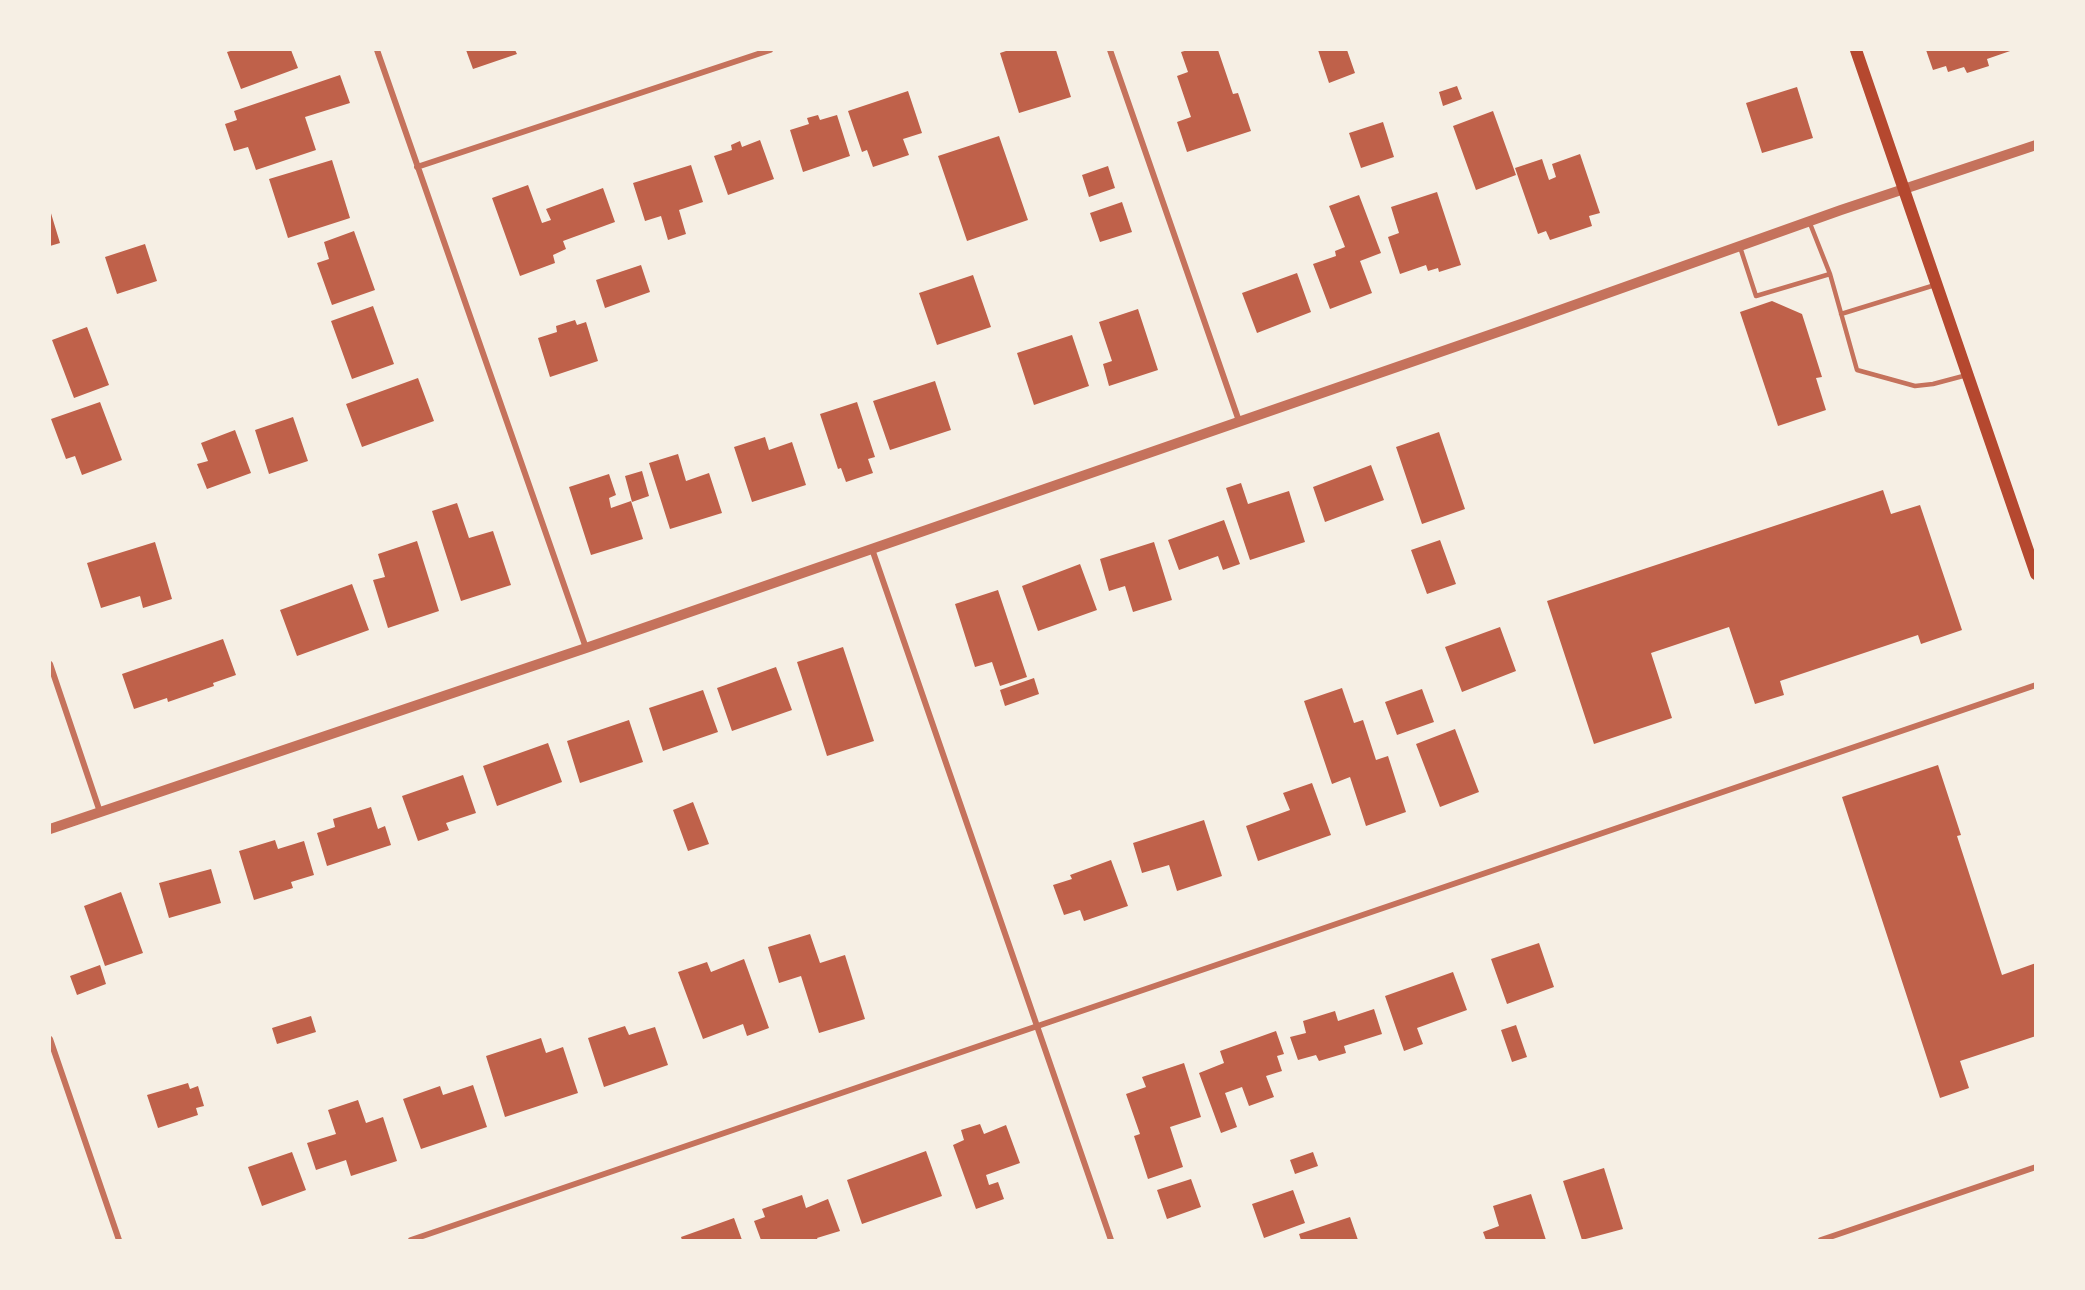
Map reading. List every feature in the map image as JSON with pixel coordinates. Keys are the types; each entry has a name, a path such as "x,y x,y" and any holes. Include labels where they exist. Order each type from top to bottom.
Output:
{"main road":[{"path":"1856,50 2036,574"}],"street":[{"path":"377,50 585,648"},
{"path":"417,168 771,50"},
{"path":"1110,50 1239,421"},
{"path":"50,829 585,648 1809,221 2036,145"},
{"path":"872,548 1111,1240"},
{"path":"50,664 100,812"},
{"path":"411,1240 2036,685"},
{"path":"50,1039 119,1240"},
{"path":"1821,1240 2036,1167"}],"lane":[{"path":"1809,221 1830,274 1857,370 1915,386 1967,375"},
{"path":"1739,246 1756,296 1830,274"},
{"path":"1841,314 1935,285"}],"building":[{"path":"291,50 298,68 241,89 227,52"},
{"path":"466,50 515,50 517,54 473,69"},
{"path":"1009,50 1056,50 1071,97 1019,113 1000,53"},
{"path":"1218,50 1233,94 1238,93 1251,131 1187,152 1177,122 1191,117 1177,76 1188,72 1181,52"},
{"path":"1318,50 1347,50 1355,73 1329,83"},
{"path":"1926,50 2013,50 1987,59 1989,66 1967,73 1964,67 1948,72 1946,66 1933,70"},
{"path":"340,75 350,103 305,117 316,150 256,170 248,147 234,151 225,124 237,120 234,111"},
{"path":"1457,86 1462,99 1443,106 1439,92"},
{"path":"1797,87 1813,138 1762,153 1746,103"},
{"path":"908,91 922,133 903,139 909,155 873,167 867,150 862,152 848,111"},
{"path":"1493,111 1516,175 1476,190 1453,126"},
{"path":"818,115 820,120 837,115 850,156 803,172 790,130 809,124 807,118"},
{"path":"1383,122 1394,157 1361,168 1349,133"},
{"path":"999,136 1028,220 967,241 938,156"},
{"path":"760,140 774,179 728,195 714,156 732,150 731,145 740,141 742,147"},
{"path":"1580,154 1600,213 1589,216 1592,226 1550,240 1546,231 1538,234 1515,168 1542,159 1549,180 1556,177 1552,164"},
{"path":"332,160 350,218 288,238 269,179"},
{"path":"691,165 703,202 679,210 686,234 668,240 661,216 645,221 633,183"},
{"path":"1108,166 1115,188 1089,197 1082,175"},
{"path":"528,185 542,223 551,220 546,209 603,188 615,222 563,241 566,249 553,255 555,263 520,276 492,198"},
{"path":"1437,192 1461,265 1439,272 1438,268 1428,271 1426,265 1400,274 1388,237 1399,233 1391,207"},
{"path":"1359,195 1381,253 1360,261 1372,293 1330,309 1313,264 1336,256 1335,251 1345,247 1329,206"},
{"path":"1122,202 1132,232 1100,242 1090,213"},
{"path":"50,210 60,243 50,246"},
{"path":"354,231 375,290 332,305 317,263 329,259 324,242"},
{"path":"145,244 157,281 117,294 105,257"},
{"path":"641,265 650,292 605,308 596,280"},
{"path":"1297,273 1311,312 1257,333 1242,293"},
{"path":"973,275 991,327 937,345 919,293"},
{"path":"1772,301 1802,314 1822,377 1816,378 1826,410 1778,426 1740,312"},
{"path":"373,306 394,364 352,379 331,321"},
{"path":"1138,309 1158,370 1109,386 1103,364 1112,361 1099,322"},
{"path":"575,320 577,325 586,322 598,361 550,377 538,338 557,332 556,326"},
{"path":"87,327 109,385 74,398 52,340"},
{"path":"1072,335 1089,386 1034,405 1017,353"},
{"path":"418,378 434,421 362,447 346,404"},
{"path":"935,381 951,430 890,450 873,401"},
{"path":"100,402 122,460 82,475 75,456 66,459 51,419"},
{"path":"857,402 875,457 868,459 873,473 846,482 841,468 838,469 820,414"},
{"path":"293,417 308,461 269,474 255,430"},
{"path":"235,430 251,473 207,489 197,464 208,461 201,443"},
{"path":"1439,432 1465,509 1422,524 1396,447"},
{"path":"765,437 769,450 792,442 806,485 752,502 734,447"},
{"path":"678,454 686,481 709,473 722,513 670,529 649,463"},
{"path":"1371,465 1384,500 1325,522 1313,487"},
{"path":"642,471 649,496 632,502 625,476"},
{"path":"609,474 616,495 609,498 611,508 631,501 643,539 591,555 569,487"},
{"path":"1241,483 1248,504 1289,491 1305,542 1250,560 1226,488"},
{"path":"1883,490 1891,514 1920,505 1962,630 1921,644 1918,635 1780,681 1784,695 1755,704 1729,627 1651,653 1672,718 1594,744 1547,601"},
{"path":"457,503 469,538 493,531 511,585 461,601 432,511"},
{"path":"1224,520 1240,564 1223,570 1218,556 1179,570 1168,540"},
{"path":"1440,540 1456,584 1427,594 1411,550"},
{"path":"417,541 439,611 388,628 373,580 385,577 378,554"},
{"path":"155,542 172,599 143,608 140,596 101,608 87,563"},
{"path":"1154,542 1172,600 1133,612 1125,586 1109,591 1100,559"},
{"path":"1080,564 1097,610 1038,631 1022,586"},
{"path":"352,584 369,630 297,656 280,610"},
{"path":"998,590 1027,677 1000,686 992,662 975,667 955,604"},
{"path":"1500,627 1516,671 1462,692 1445,647"},
{"path":"223,639 236,675 213,683 214,686 168,702 167,698 134,709 122,674"},
{"path":"843,647 874,741 827,756 797,662"},
{"path":"776,667 792,710 732,731 717,688"},
{"path":"1034,678 1039,694 1005,706 1000,690"},
{"path":"1342,688 1354,723 1363,720 1376,760 1388,756 1406,812 1366,826 1350,777 1332,784 1304,701"},
{"path":"1422,689 1434,722 1397,735 1385,702"},
{"path":"703,690 718,732 663,751 649,708"},
{"path":"629,720 643,762 580,783 567,741"},
{"path":"1455,729 1479,792 1440,807 1416,744"},
{"path":"548,743 562,782 497,806 483,766"},
{"path":"1938,765 1961,835 1957,836 2002,975 2036,963 2036,1036 1960,1061 1969,1088 1940,1098 1842,797"},
{"path":"463,775 476,813 446,823 449,830 418,841 402,796"},
{"path":"1312,783 1331,835 1258,861 1246,826 1290,810 1283,793"},
{"path":"693,802 709,844 688,851 673,810"},
{"path":"371,807 378,829 385,826 391,845 327,866 317,833 335,827 333,819"},
{"path":"1204,820 1222,876 1177,891 1169,865 1142,873 1133,843"},
{"path":"275,840 278,849 304,841 314,875 291,882 293,888 254,900 239,851"},
{"path":"1111,860 1128,906 1084,921 1080,910 1064,915 1053,885 1072,879 1070,875"},
{"path":"211,869 221,903 169,918 159,883"},
{"path":"121,892 143,953 105,966 84,906"},
{"path":"810,934 820,963 845,955 865,1019 819,1033 801,976 779,983 768,947"},
{"path":"1539,943 1554,987 1507,1004 1491,959"},
{"path":"744,959 769,1028 747,1036 743,1024 703,1039 678,972 707,962 711,972"},
{"path":"100,965 106,984 77,995 70,976"},
{"path":"1453,972 1467,1010 1417,1028 1423,1044 1404,1051 1385,996"},
{"path":"1374,1009 1382,1034 1344,1046 1346,1053 1319,1061 1316,1055 1298,1060 1290,1037 1306,1033 1303,1021 1335,1011 1338,1021"},
{"path":"311,1016 316,1032 277,1044 272,1028"},
{"path":"1516,1025 1527,1057 1512,1062 1501,1030"},
{"path":"625,1026 629,1035 655,1027 668,1065 604,1087 588,1038"},
{"path":"1276,1031 1284,1054 1277,1056 1282,1071 1266,1076 1274,1097 1249,1106 1242,1087 1225,1093 1237,1127 1221,1133 1199,1073 1224,1063 1220,1051"},
{"path":"541,1038 546,1053 563,1047 578,1093 505,1117 486,1056"},
{"path":"1184,1063 1201,1117 1170,1127 1183,1167 1148,1179 1134,1136 1140,1134 1126,1094 1146,1087 1142,1077"},
{"path":"188,1083 190,1089 198,1086 204,1106 196,1108 198,1115 158,1128 147,1095"},
{"path":"473,1085 487,1127 421,1149 403,1099 440,1086 443,1095"},
{"path":"358,1100 366,1123 383,1117 397,1161 351,1176 346,1160 316,1170 307,1143 336,1134 328,1110"},
{"path":"980,1124 984,1134 1006,1125 1020,1163 986,1175 989,1185 998,1182 1004,1199 976,1209 953,1145 964,1140 961,1130"},
{"path":"926,1151 942,1196 862,1224 847,1180"},
{"path":"292,1152 306,1190 262,1206 248,1167"},
{"path":"1313,1152 1318,1166 1295,1174 1290,1160"},
{"path":"1604,1168 1623,1229 1582,1240 1563,1181"},
{"path":"1191,1179 1201,1207 1167,1219 1157,1190"},
{"path":"1293,1190 1305,1223 1264,1238 1252,1204"},
{"path":"1531,1194 1546,1240 1486,1240 1483,1232 1499,1226 1493,1206"},
{"path":"802,1195 806,1208 828,1199 840,1231 817,1238 818,1240 761,1240 754,1221 765,1217 762,1209"},
{"path":"1350,1217 1358,1240 1301,1240 1299,1234"},
{"path":"734,1218 742,1240 682,1240 681,1237"}]}
